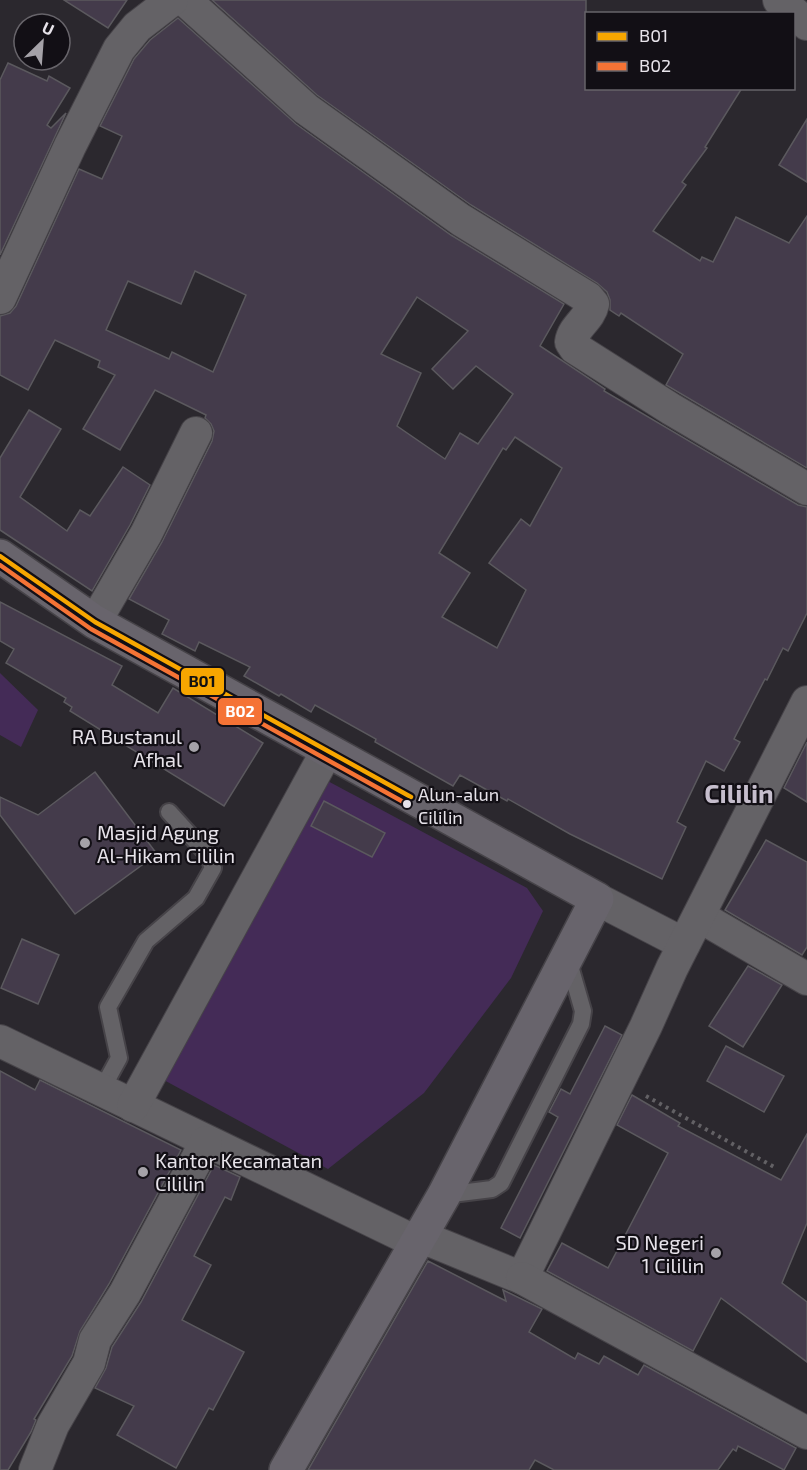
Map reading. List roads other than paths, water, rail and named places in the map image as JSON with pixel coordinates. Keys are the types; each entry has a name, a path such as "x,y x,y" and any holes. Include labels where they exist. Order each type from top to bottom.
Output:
{"main road":[{"path":"0,556 95,622 597,899 444,1195 286,1470"}],"street":[{"path":"0,298 70,146 119,49 137,27 172,0"},
{"path":"185,0 306,109 461,220 588,298 593,304 572,336 571,342 575,348 671,409 807,489"},
{"path":"779,0 793,12"},
{"path":"795,14 807,24"},
{"path":"95,622 146,534 196,433"},
{"path":"522,1278 684,944 800,735 807,702"},
{"path":"133,1106 327,751"},
{"path":"597,899 684,944"},
{"path":"699,916 807,979"},
{"path":"0,1041 416,1242 422,1238 434,1242 522,1278 807,1433"},
{"path":"35,1470 53,1425 88,1363 95,1340 125,1293 206,1142"}],"lane":[{"path":"101,1091 119,1058 108,1007 146,941 196,898 213,868 208,855 169,812"},
{"path":"444,1195 492,1189 501,1183 581,1024 583,1011 567,958"}],"place":[{"name":"RA Bustanul Afhal","path":"194,747"},
{"name":"Alun-alun Cililin","path":"407,804"},
{"name":"Masjid Agung Al-Hikam Cililin","path":"85,843"},
{"name":"Kantor Kecamatan Cililin","path":"143,1172"},
{"name":"SD Negeri 1 Cililin","path":"716,1253"}],"district":[{"name":"Cililin","path":"739,792"}]}
